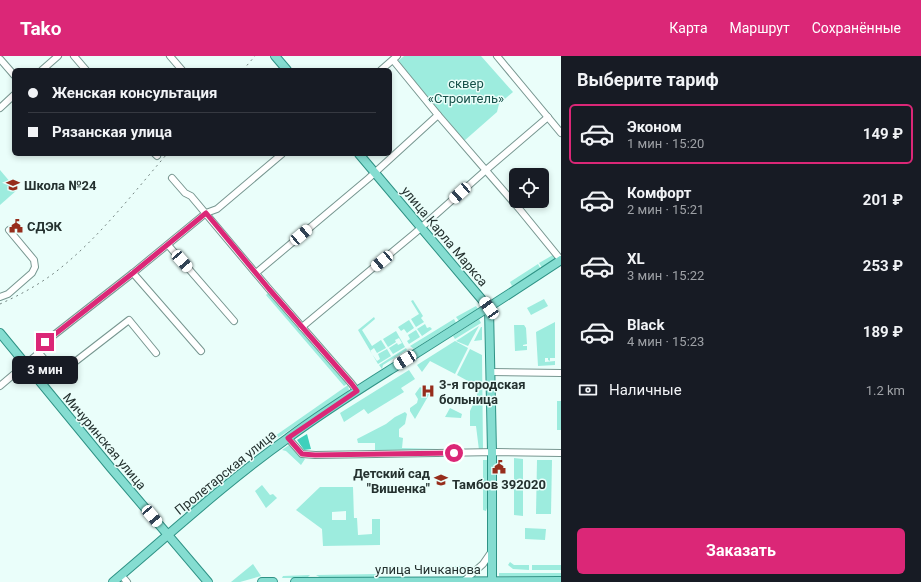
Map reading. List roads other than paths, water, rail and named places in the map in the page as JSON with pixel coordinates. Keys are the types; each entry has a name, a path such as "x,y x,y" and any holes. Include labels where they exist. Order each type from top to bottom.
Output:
{"main road":[{"path":"275,56 285,68"},
{"name":"улица Карла Маркса","path":"361,156 489,308"},
{"name":"Пролетарская улица","path":"113,582 167,534 238,476 288,438 357,391 489,308 561,260"},
{"path":"489,308 492,452 492,582"},
{"name":"Мичуринская улица","path":"0,333 208,582"},
{"name":"улица Чичканова","path":"295,582 561,581"},
{"path":"262,582 273,582"}],"street":[{"path":"44,68 58,56"},
{"path":"74,56 84,68"},
{"path":"170,56 180,68"},
{"path":"497,56 561,133"},
{"path":"383,68 395,58 438,115 531,222 561,260"},
{"path":"0,59 12,73"},
{"path":"0,108 12,97"},
{"path":"256,273 375,173 438,115"},
{"path":"302,327 422,227 548,117"},
{"path":"0,386 39,353 45,342 168,245 206,213 217,209 280,156"},
{"path":"172,178 206,213 357,391"},
{"path":"0,297 8,294 32,273 35,267 34,260 9,230"},
{"path":"168,245 234,320"},
{"path":"133,273 201,351"},
{"path":"39,353 58,375 129,320 156,353"},
{"path":"490,372 561,372"},
{"path":"288,438 302,454 315,455 492,452 561,453"},
{"path":"464,581 483,564 492,551"},
{"path":"121,575 127,582"}],"railway":[{"path":"245,68 255,56"},
{"path":"0,304 25,292 41,282 56,272 77,254 117,212 165,156"}],"place":[{"name":"Школа №24","path":"13,185"},
{"name":"СДЭК","path":"16,226"},
{"name":"3-я городская больница","path":"428,391"},
{"name":"Тамбов 392020","path":"499,467"},
{"name":"Детский сад \"Вишенка\"","path":"441,480"}],"park label":[{"name":"сквер «Строитель»","path":"466,90"}]}
